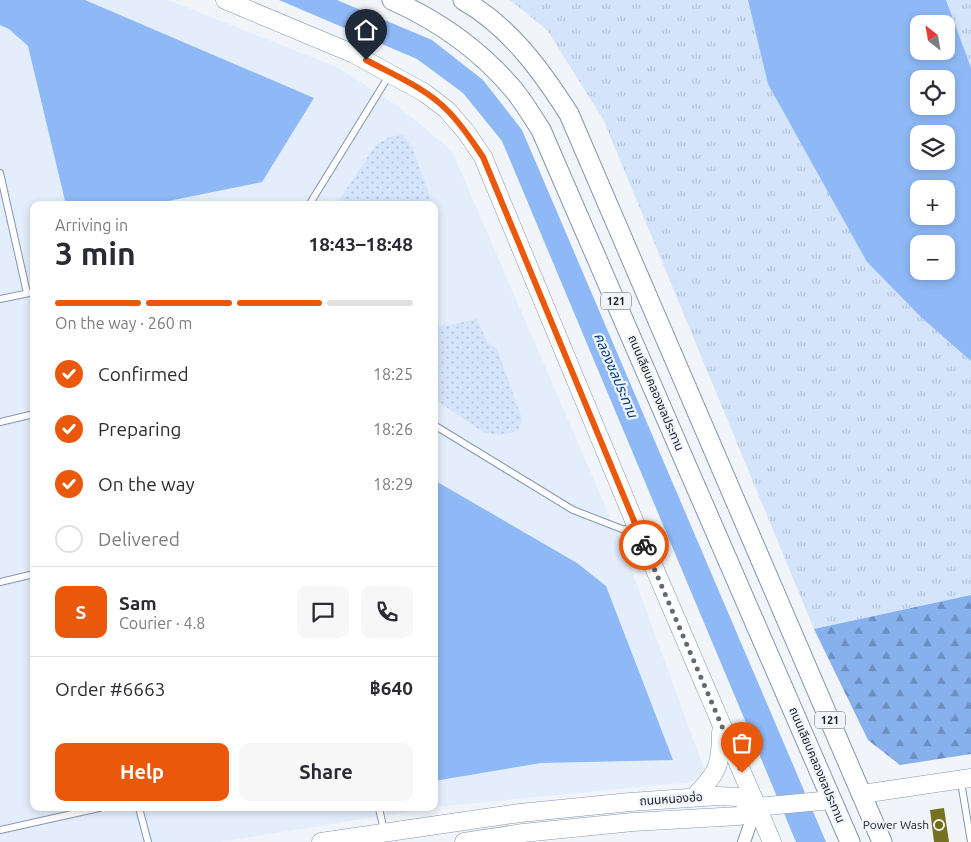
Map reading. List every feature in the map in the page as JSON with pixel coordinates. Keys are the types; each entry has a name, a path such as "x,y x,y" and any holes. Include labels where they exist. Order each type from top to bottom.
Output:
{"main road":[{"path":"225,0 354,54 426,92 447,110 466,132 483,157 638,530 772,842"},
{"name":"ถนนเลียบคลองชลประทาน","path":"392,0 408,7 456,35 488,61 514,90 541,130 850,842"},
{"name":"121","path":"463,0 494,22 524,50 569,114 882,842"},
{"path":"694,798 717,771 721,754 720,722"},
{"path":"756,806 832,800 966,779"},
{"name":"ถนนหนองฮ่อ","path":"321,842 520,813 694,798 738,797 756,806"},
{"name":"ถนนหนองฮ่อ","path":"464,842 523,833 633,822 739,816 756,806"}],"street":[{"path":"744,842 756,806"}],"lane":[{"path":"311,201 390,73"},
{"path":"0,173 30,292 0,299"},
{"path":"0,422 30,415"},
{"path":"438,426 572,510 622,528 638,530"},
{"path":"0,582 30,575"},
{"path":"966,779 971,842"},
{"path":"0,830 86,811"},
{"path":"140,811 148,842"},
{"path":"380,811 385,832"}],"shaded area":[{"path":"0,0 168,0 339,68 399,107 452,151 625,552 704,769 692,782 438,807 438,201 30,201 30,811 413,811 220,842 0,842"}],"green space":[{"path":"510,0 971,0 971,595 814,629 603,119 547,30"},
{"path":"402,135 412,147 432,201 339,201 375,146 389,137"},
{"path":"477,319 487,342 497,349 522,419 519,430 503,435 485,433 438,402 438,327"},
{"path":"971,595 971,754 900,765 868,740 814,629"}],"water":[{"path":"0,0 85,0 314,98 262,182 169,201 65,201 28,46 9,29 0,25"},
{"name":"คลองชลประทาน","path":"279,0 337,0 432,40 483,80 522,130 826,842 796,842 502,141 463,93 417,59"},
{"path":"748,0 946,0 952,15 910,15 910,60 955,60 955,24 971,68 971,361 921,317 867,262 768,84"},
{"path":"438,482 577,563 606,586 673,760 541,763 438,780"}],"building":[{"name":"Power Wash","path":"944,808 949,842 934,842 930,810"}],"way so far":[{"path":"644,545 742,773"}],"place":[{"name":"Power Wash","path":"939,825"}],"route":[{"path":"366,60 426,92 447,110 466,132 483,157 644,545"}]}
